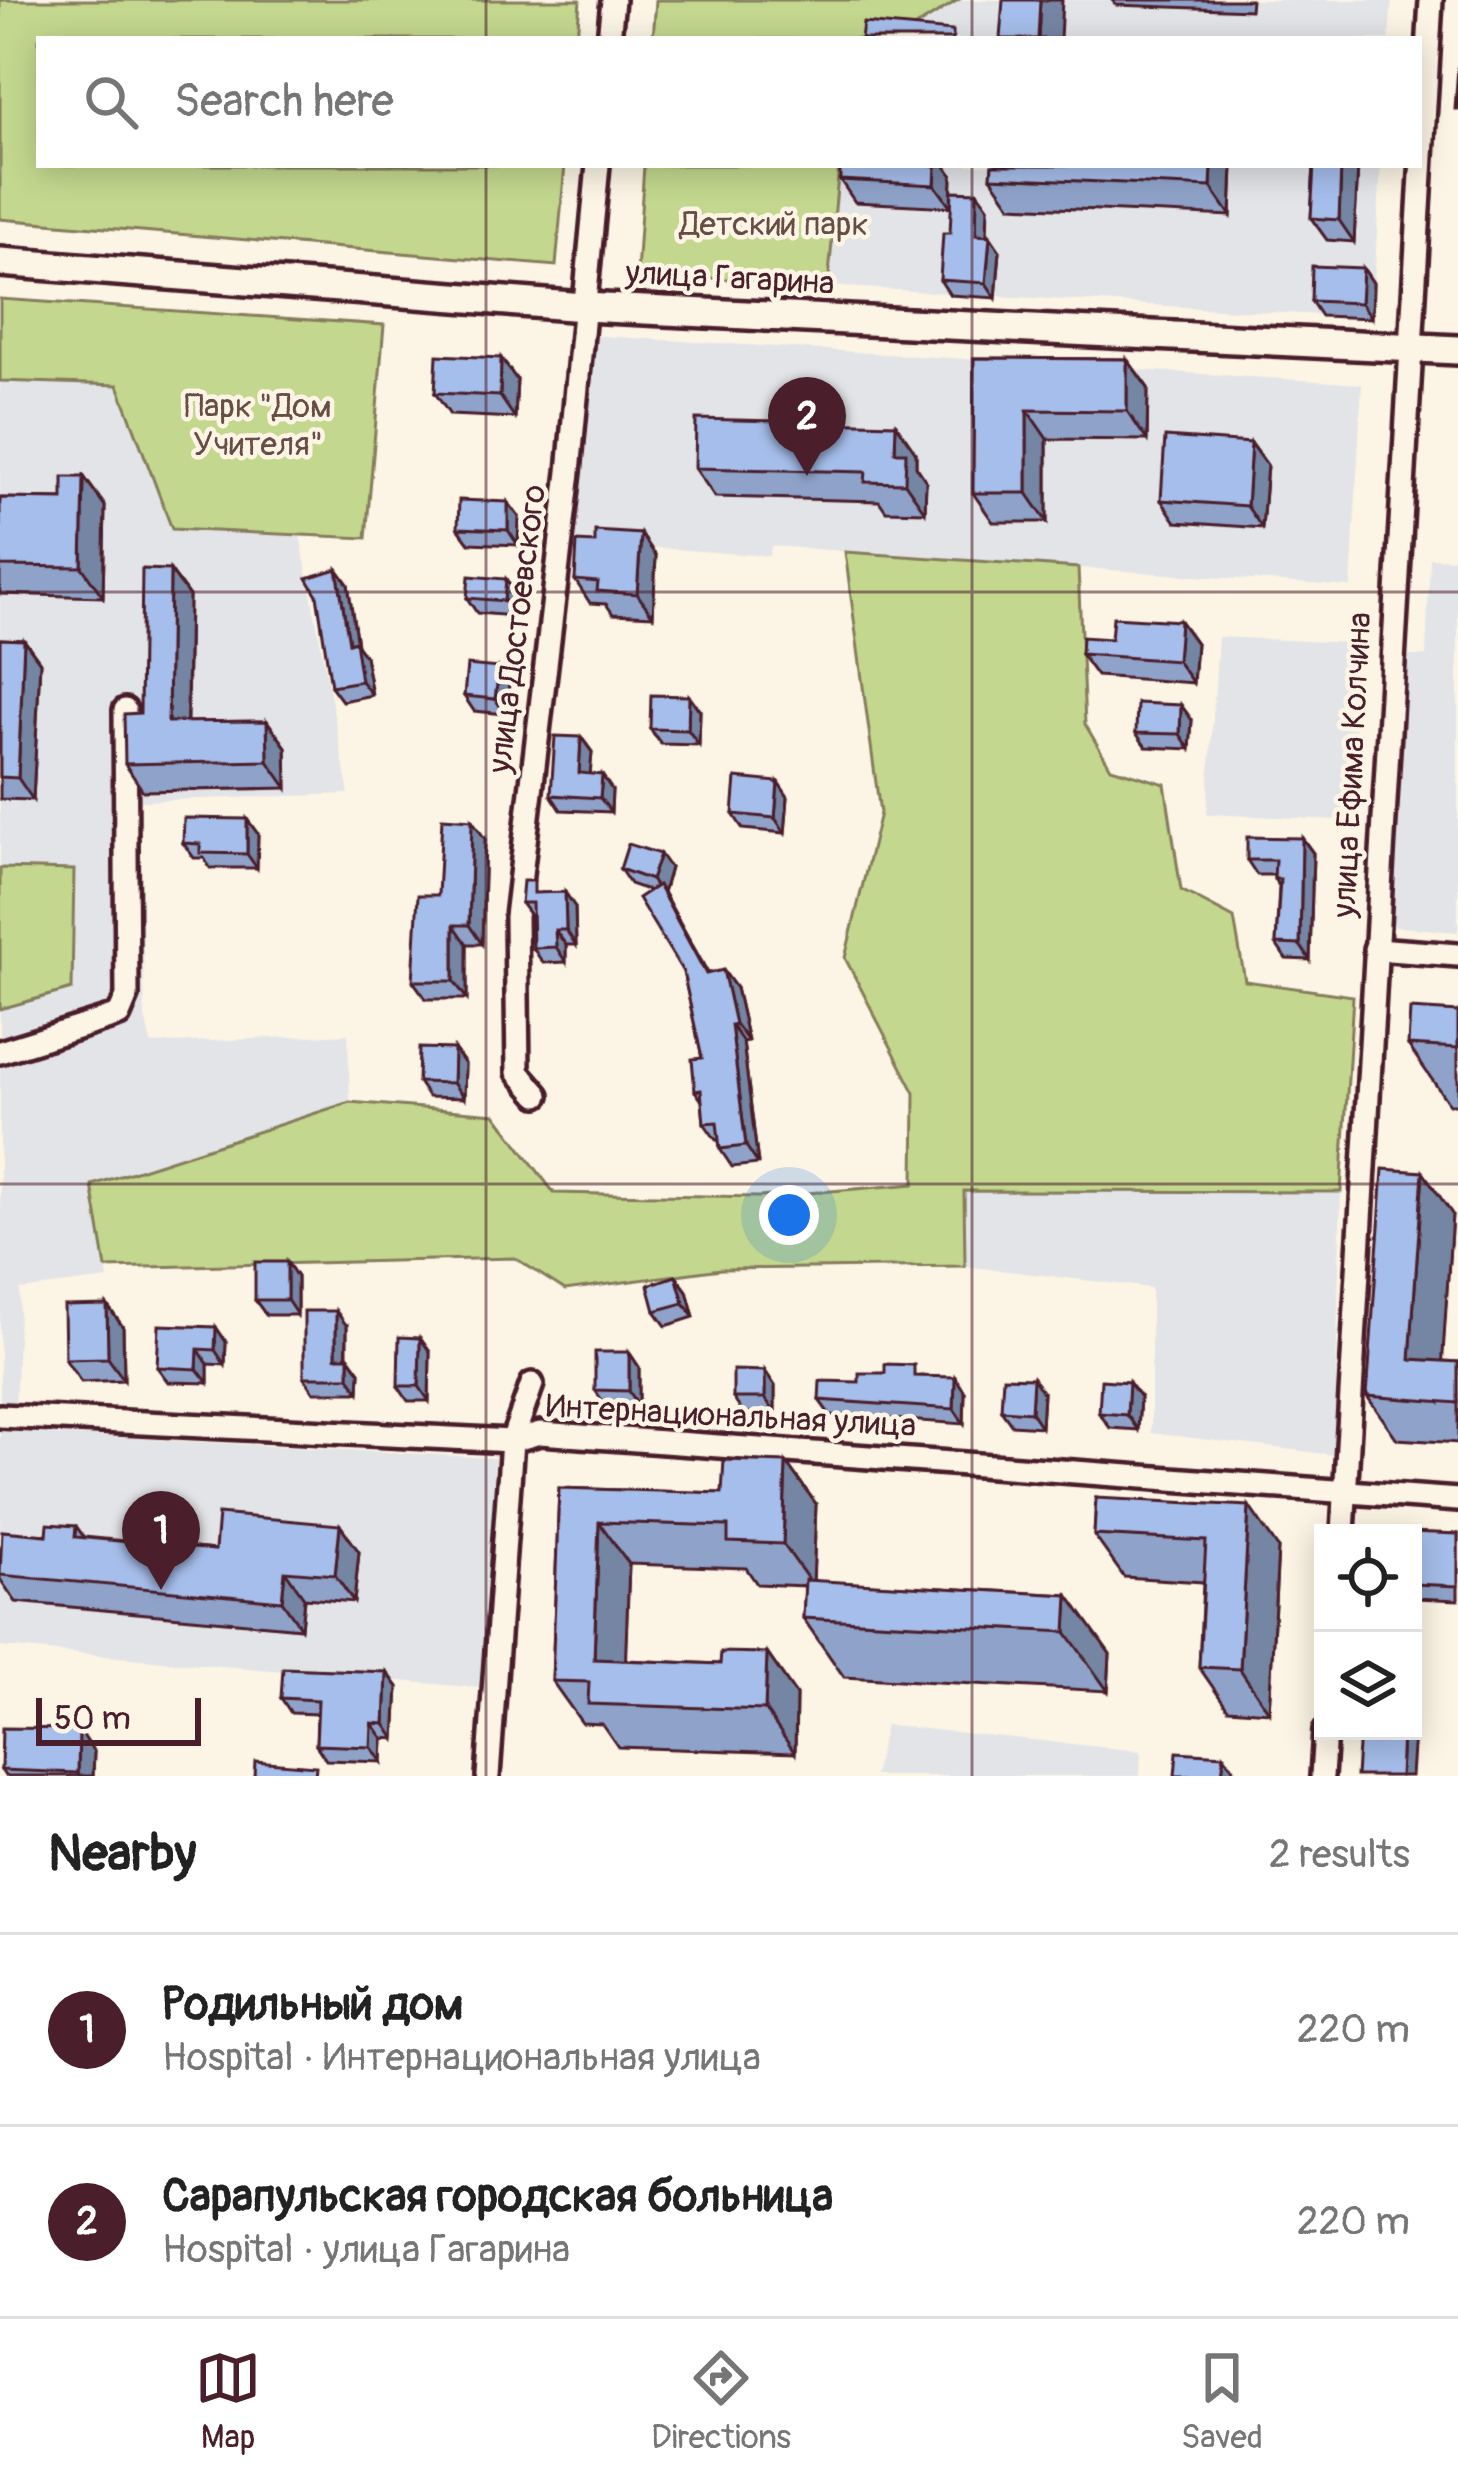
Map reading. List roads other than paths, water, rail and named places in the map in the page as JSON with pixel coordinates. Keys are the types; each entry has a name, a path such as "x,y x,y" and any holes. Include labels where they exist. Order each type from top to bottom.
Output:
{"street":[{"path":"609,36 613,0"},
{"name":"улица Ефима Колчина","path":"1422,149 1431,0"},
{"name":"улица Достоевского","path":"538,1095 518,1072 516,917 598,168"},
{"name":"улица Ефима Колчина","path":"1344,1524 1421,168"},
{"name":"улица Гагарина","path":"0,262 584,307 1458,350"},
{"path":"0,1052 118,1015 127,997 125,710"},
{"path":"1376,949 1458,955"},
{"path":"488,1776 512,1441 532,1384"},
{"name":"Интернациональная улица","path":"0,1417 512,1441 540,1433 1458,1500"},
{"path":"1322,1776 1324,1740"}],"place":[{"name":"Сарапульская городская больница","path":"807,476"},
{"name":"Родильный дом","path":"161,1590"}],"park label":[{"name":"Детский парк","path":"774,224"},
{"name":"Парк \"Дом Учителя\"","path":"258,425"}]}
